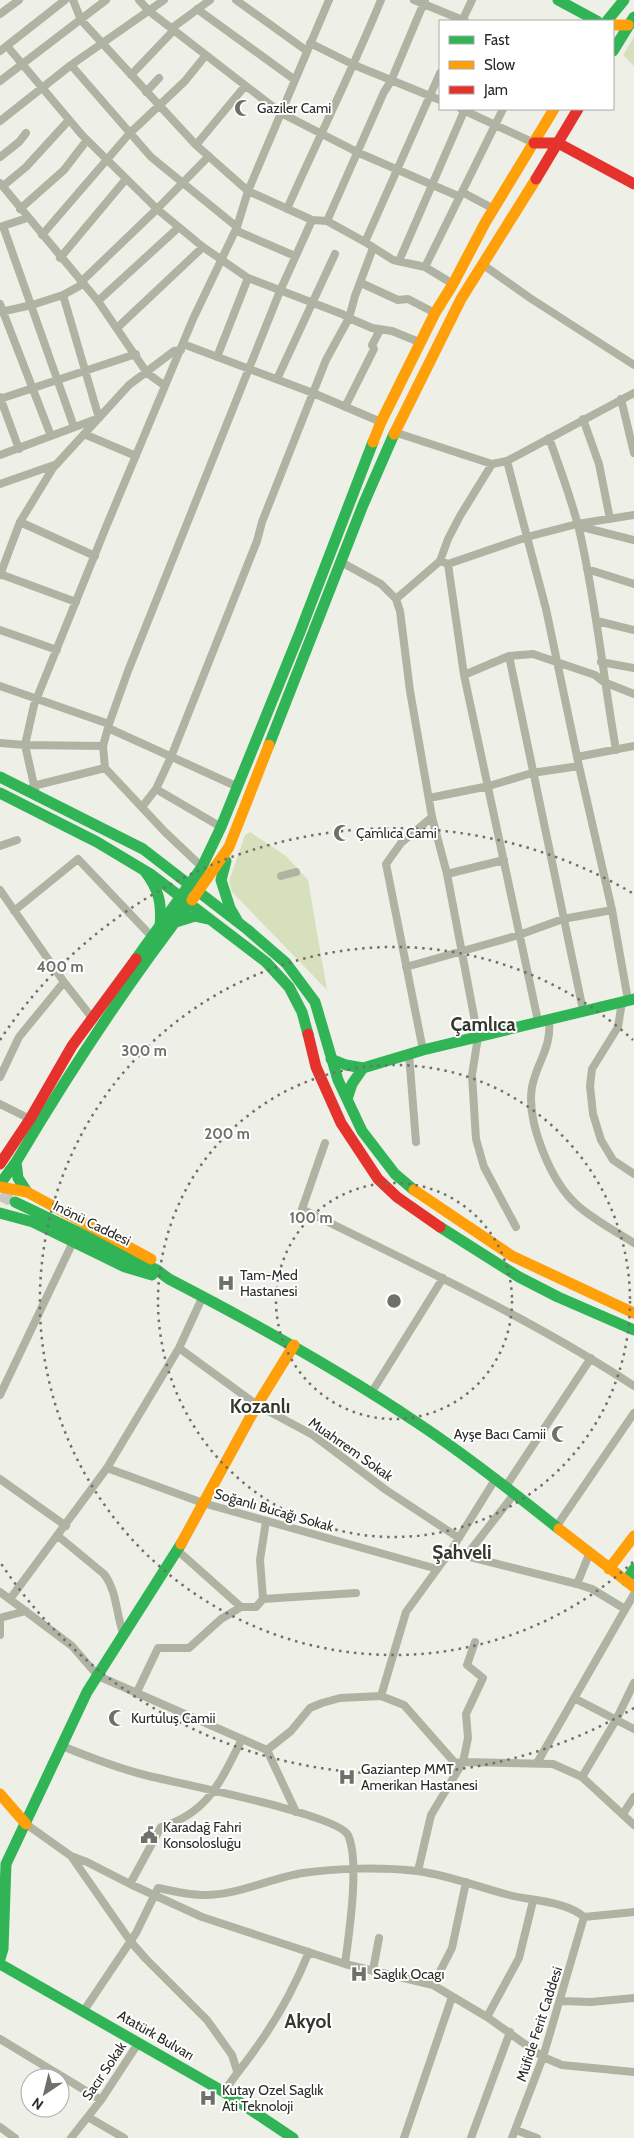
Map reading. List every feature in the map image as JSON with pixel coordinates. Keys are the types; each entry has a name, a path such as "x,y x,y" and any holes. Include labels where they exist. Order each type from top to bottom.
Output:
{"main road":[{"path":"558,0 595,20"},
{"path":"608,20 624,0"},
{"path":"614,25 632,22"},
{"path":"614,49 632,22"},
{"path":"194,889 238,787 381,422 435,313 454,284 494,209 553,110"},
{"path":"238,922 230,908 221,880 229,847 379,464 461,299 577,110"},
{"path":"534,143 558,143 634,184"},
{"path":"0,777 34,790 143,849 169,867 194,889 238,922 286,963 315,1002 338,1080 362,1131 395,1174 430,1203 512,1256 634,1313"},
{"path":"0,793 97,842 144,870 266,962 289,987 302,1012 321,1080 341,1123 378,1179 391,1191 424,1217 519,1277 558,1298 634,1330"},
{"path":"0,1164 160,927 194,889 216,870 229,847"},
{"path":"144,870 152,880 162,899 160,927"},
{"path":"185,901 176,922 96,1021 16,1162 0,1186 27,1192 140,1252 170,1276 294,1345 425,1427 511,1487"},
{"path":"176,922 195,916 209,919"},
{"path":"331,1058 346,1065 363,1068 423,1050 628,1000"},
{"path":"346,1099 352,1084 363,1068"},
{"path":"16,1162 18,1178 27,1192"},
{"name":"Inönü Caddesi","path":"15,1202 170,1276"},
{"path":"0,1214 33,1222 125,1267 170,1276 242,1307 302,1341 375,1387 511,1487 611,1566"},
{"path":"1,1952 3,1864 26,1824 87,1692 177,1550 257,1405 294,1345"},
{"path":"558,1524 590,1552 631,1578"},
{"path":"611,1566 634,1536"},
{"path":"0,1794 26,1824"},
{"name":"Atatürk Bulvarı","path":"0,1964 224,2092 293,2138"}],"street":[{"path":"0,14 19,0"},
{"path":"65,0 3,48 22,64 87,140 157,209 203,247 248,278 380,330 392,331 419,342"},
{"path":"73,0 81,20 146,92 196,144 248,191 312,220 327,221 393,260 425,267 454,284"},
{"path":"0,81 106,0"},
{"path":"138,0 149,11 281,112 359,153 494,209"},
{"path":"0,121 71,65 164,0"},
{"path":"131,75 173,29 210,0"},
{"path":"236,0 309,47 439,100"},
{"path":"105,768 34,790 25,745 37,699 165,386 205,293 237,227 248,191 329,0"},
{"path":"287,209 320,134 354,66 380,0"},
{"path":"414,0 424,2 461,20"},
{"path":"463,20 472,0"},
{"path":"327,221 359,153 384,92 391,81 424,2"},
{"path":"198,10 295,80"},
{"path":"42,235 129,134 185,81 206,55"},
{"path":"71,65 129,134 151,157 237,227 237,231 295,256"},
{"path":"365,242 439,74"},
{"path":"146,92 159,78"},
{"path":"196,144 245,86"},
{"path":"399,261 434,185 464,110"},
{"path":"466,110 534,143"},
{"path":"425,267 501,110"},
{"path":"69,120 26,167 1,185 60,258 98,301 136,354 147,373 165,386"},
{"path":"0,157 19,142 26,133"},
{"path":"20,209 64,170 87,140"},
{"path":"51,436 1,309 32,305 63,295 82,283 209,156"},
{"path":"60,258 126,179"},
{"path":"27,218 1,227 32,305 74,427"},
{"path":"202,867 105,768 103,746 108,726 248,368 312,220"},
{"path":"98,301 179,227"},
{"path":"117,328 203,247"},
{"path":"142,807 156,789 171,757 257,541 262,522 326,360 349,318 373,248"},
{"path":"277,380 335,254"},
{"path":"482,264 530,298 634,365"},
{"path":"217,357 248,278"},
{"path":"361,283 398,300 408,299 435,313"},
{"path":"63,295 99,418"},
{"path":"345,407 374,349 372,346 380,330"},
{"path":"76,602 0,574 20,522 57,464 84,434 129,385 174,351 182,347 217,357 313,393 381,422"},
{"path":"18,449 0,398 86,372 136,354"},
{"path":"394,432 492,464 507,461 634,393"},
{"path":"621,400 634,454"},
{"path":"0,455 99,418"},
{"path":"583,419 598,464 610,519"},
{"path":"84,434 136,456"},
{"path":"548,438 569,492 578,525 597,621 601,662 616,750"},
{"path":"507,461 546,609 612,910 628,1000 618,1027 592,1069 590,1086 593,1114 601,1140 613,1160 634,1174"},
{"path":"0,484 57,464"},
{"path":"396,599 440,561 448,539 460,516 492,464"},
{"path":"440,561 448,564 527,537 634,515"},
{"path":"20,522 95,556"},
{"path":"578,525 634,540"},
{"path":"341,562 381,584 396,599 400,611 410,691 432,817 447,874 478,1037 472,1075 476,1139 484,1166 516,1227"},
{"path":"448,564 464,675 519,935 544,1020 551,1032 547,1049 534,1075 531,1094 535,1129 544,1155 558,1184 577,1205 634,1243"},
{"path":"587,569 634,584"},
{"path":"597,621 634,630"},
{"path":"0,630 57,650"},
{"path":"464,675 509,656 533,654 595,675 604,682 634,694"},
{"path":"509,656 583,1010"},
{"path":"601,662 634,668"},
{"path":"0,686 108,726 238,787"},
{"path":"0,742 25,745 103,746"},
{"path":"577,757 634,746"},
{"path":"430,798 489,786 532,772 579,766"},
{"path":"156,789 221,827"},
{"path":"423,1050 386,864 401,843 432,817"},
{"path":"0,846 18,840"},
{"path":"14,910 78,858 153,938"},
{"path":"447,874 504,860"},
{"path":"281,876 296,872"},
{"path":"0,890 64,982 96,1021"},
{"path":"406,967 519,935 563,919 612,910"},
{"path":"0,1077 19,1037 64,982"},
{"path":"409,1054 416,1142"},
{"path":"0,1104 30,1119"},
{"path":"325,1143 302,1209 443,1278 591,1358 634,1386"},
{"path":"0,1395 73,1242"},
{"path":"375,1387 443,1278"},
{"path":"10,1599 66,1526 107,1468 179,1348 203,1296"},
{"name":"Muahrrem Sokak","path":"179,1348 257,1405 313,1436 386,1490 459,1538"},
{"path":"466,1556 591,1358"},
{"path":"558,1524 634,1413"},
{"name":"Soğanlı Bucağı Sokak","path":"107,1468 203,1503 437,1569"},
{"path":"381,1696 406,1612 452,1549 496,1478"},
{"path":"0,1480 66,1526"},
{"path":"263,1599 260,1560 266,1521"},
{"path":"58,1536 110,1581 123,1633"},
{"path":"452,1549 466,1556 577,1584 592,1590 625,1609"},
{"path":"177,1550 240,1607"},
{"path":"577,1584 590,1552"},
{"path":"0,1592 72,1646 98,1676 267,1750 296,1812"},
{"path":"136,1694 158,1648 189,1648 220,1619 240,1607 256,1607 263,1599 356,1593"},
{"path":"537,1762 634,1594"},
{"path":"0,1635 0,1618 26,1611"},
{"path":"418,1871 431,1815 462,1762 468,1738 466,1714 483,1678 467,1665 475,1642"},
{"path":"582,1777 616,1720 634,1683"},
{"path":"267,1750 291,1731 310,1708 340,1698 381,1696 404,1705 455,1763 537,1762 553,1764 582,1777 634,1824"},
{"path":"574,1698 634,1729"},
{"path":"130,1884 161,1827 174,1823 196,1811 214,1790 242,1739"},
{"path":"62,1746 144,1775 214,1790 296,1812 343,1828 349,1837 353,1870 351,1912 345,1964"},
{"path":"622,1814 634,1797"},
{"path":"26,1824 71,1856 202,1917 345,1964 433,1985 487,2017 544,2057 562,2065 634,2072"},
{"path":"71,1856 131,1942 207,2020 232,2055 237,2071"},
{"path":"83,2012 131,1942 158,1888 186,1895 214,1894 304,1873 353,1870 418,1871 533,1901 561,1905 577,1910 584,1917 634,1912"},
{"path":"433,1985 452,1948 466,1882"},
{"path":"487,2017 519,1958 533,1901"},
{"name":"Müfide Ferit Caddesi","path":"514,2134 544,2057 584,1917"},
{"path":"373,1970 379,1938"},
{"path":"224,2092 237,2071 274,2022 290,1995 309,1952"},
{"path":"404,2138 452,1997"},
{"path":"561,2001 591,2002 634,1998"},
{"path":"471,2138 510,2032"},
{"path":"0,2039 101,2100"},
{"name":"Sacır Sokak","path":"71,2138 101,2100 138,2042"},
{"path":"88,2117 124,2138"},
{"path":"0,2127 14,2138"},
{"path":"514,2134 538,2138"}],"green space":[{"path":"634,37 634,66 623,55"},
{"path":"250,832 286,856 308,880 327,990 232,892 229,881 245,835"}],"tunnel":[{"path":"0,1195 15,1202"}],"traffic: fast":[{"path":"558,0 595,20"},
{"path":"608,20 624,0"},
{"path":"614,49 634,17"},
{"path":"269,745 363,505 394,434"},
{"path":"136,959 202,867 221,827 300,632 373,442"},
{"path":"0,777 143,849 248,930 286,963 315,1002 338,1080 362,1131 395,1174 414,1190"},
{"path":"0,793 97,842 152,875 266,962 289,987 302,1012 308,1034"},
{"path":"226,861 221,880 230,908 238,922"},
{"path":"144,870 156,890 160,903 160,927"},
{"path":"0,1184 16,1162 100,1028 192,900"},
{"path":"176,922 195,916 209,919"},
{"path":"331,1059 346,1065 363,1068 423,1050 634,999"},
{"path":"347,1099 352,1084 363,1068"},
{"path":"16,1162 18,1178 27,1192"},
{"path":"15,1202 157,1270 169,1279 326,1365 453,1447 559,1529"},
{"path":"0,1213 33,1222 125,1267 152,1275"},
{"path":"440,1227 519,1277 558,1297 634,1330"},
{"path":"0,1959 3,1949 6,1864 87,1692 181,1544"},
{"path":"626,1581 634,1569"},
{"path":"0,1964 224,2092 293,2138"}],"traffic: slow":[{"path":"614,25 628,25"},
{"path":"373,442 435,313 453,284 485,223 553,110"},
{"path":"394,434 461,299 536,179"},
{"path":"192,900 229,847 269,745"},
{"path":"0,1187 27,1192 151,1259"},
{"path":"414,1190 512,1256 634,1313"},
{"path":"181,1544 257,1405 294,1345"},
{"path":"559,1529 634,1587"},
{"path":"609,1569 634,1536"},
{"path":"0,1794 26,1824"}],"traffic: jam":[{"path":"536,179 577,110"},
{"path":"534,143 558,143 634,184"},
{"path":"0,1164 30,1119 72,1046 136,959"},
{"path":"308,1034 316,1067 341,1123 378,1179 397,1197 440,1227"}],"place":[{"name":"Gaziler Cami","path":"243,108"},
{"name":"Çamlıca Cami","path":"342,833"},
{"name":"Tam-Med Hastanesi","path":"226,1283"},
{"name":"Ayşe Bacı Camii","path":"560,1434"},
{"name":"Kurtuluş Camii","path":"117,1718"},
{"name":"Gaziantep MMT Amerikan Hastanesi","path":"347,1777"},
{"name":"Karadağ Fahri Konsolosluğu","path":"149,1835"},
{"name":"Saglık Ocagı","path":"359,1974"},
{"name":"Kutay Ozel Saglık Ati Teknoloji","path":"208,2098"}],"district":[{"name":"Çamlıca","path":"483,1024"},
{"name":"Kozanlı","path":"260,1406"},
{"name":"Şahveli","path":"462,1552"},
{"name":"Akyol","path":"308,2021"}]}
